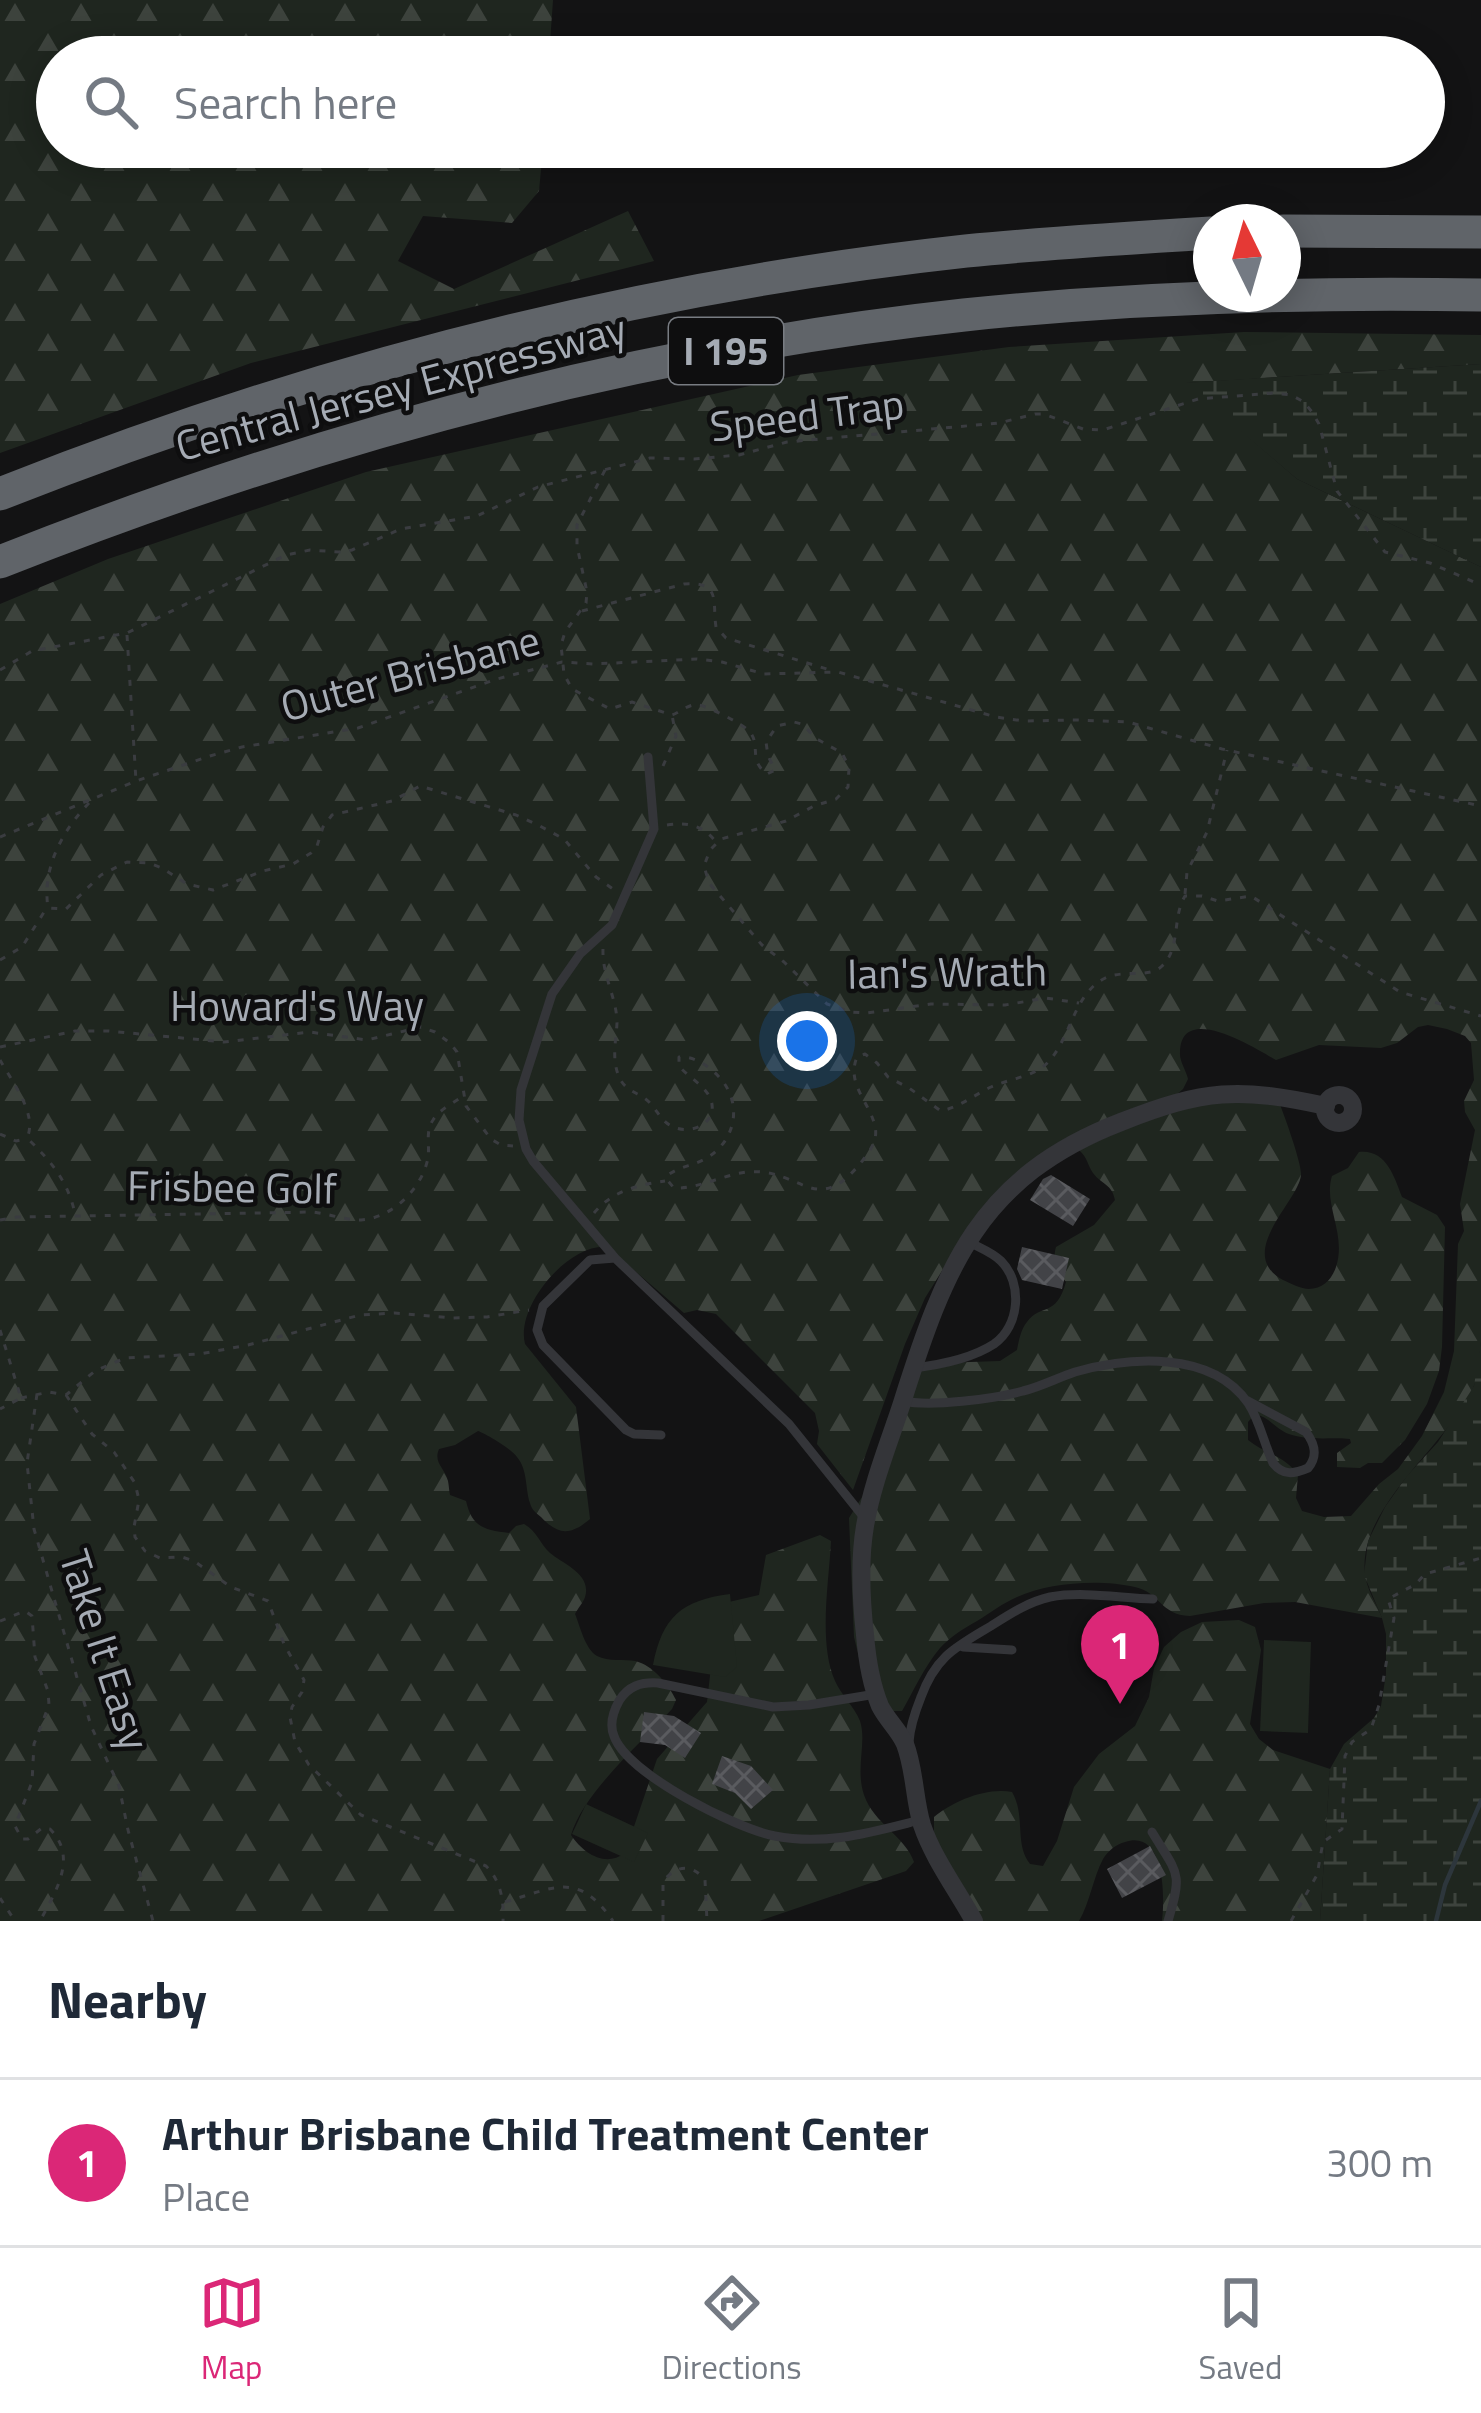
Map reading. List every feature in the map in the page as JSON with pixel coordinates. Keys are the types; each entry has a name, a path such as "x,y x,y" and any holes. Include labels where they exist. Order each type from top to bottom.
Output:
{"highway":[{"path":"1301,231 1481,232"},
{"name":"Central Jersey Expressway","path":"0,494 288,391 471,340 608,309 723,286 921,257 1193,234"},
{"name":"Central Jersey Expressway","path":"0,562 180,493 322,447 522,393 727,350 869,327 1075,305 1227,296 1481,295"}],"street":[{"path":"974,1921 920,1820 903,1740 876,1694 863,1608 866,1520 940,1291 968,1242 1007,1190 1036,1166 1112,1126 1201,1096 1276,1095 1326,1106"}],"lane":[{"path":"648,757 654,829 608,930 567,969 548,1004 521,1090 519,1120 524,1143 533,1161 614,1258 789,1424 866,1520"},
{"path":"913,1368 942,1364 991,1346 1012,1319 1017,1296 1010,1272 996,1256 968,1242"},
{"path":"614,1258 590,1260 543,1306 537,1330 543,1345 626,1430 661,1435"},
{"path":"903,1401 922,1405 1018,1392 1085,1370 1157,1361 1204,1371 1306,1432 1315,1453 1308,1468 1291,1474 1275,1467 1246,1400"},
{"path":"910,1766 913,1719 930,1674 952,1650 1045,1598 1154,1599"},
{"path":"952,1650 977,1646 1012,1650"},
{"path":"876,1694 773,1707 650,1683 625,1692 611,1726 621,1749 660,1782 758,1832 835,1840 920,1820"},
{"path":"888,1720 902,1727 913,1719"},
{"path":"1152,1832 1178,1876 1168,1921"}],"path":[{"name":"Speed Trap","path":"0,670 32,651 127,633 286,555 352,550 400,529 477,516 538,487 650,458 739,455 787,442 999,423 1035,414 1083,429 1103,430 1198,399 1274,393 1304,402 1319,424 1343,502 1364,521 1385,552 1430,562 1481,585"},
{"path":"606,469 577,526 587,592 586,603 562,639 567,682 610,710 636,702 673,715"},
{"path":"581,612 685,584 701,584 716,600 716,628 726,638 838,672"},
{"path":"127,633 136,781"},
{"name":"Outer Brisbane","path":"0,837 136,781 242,747 358,728 496,679 562,662 697,659 764,674 838,672 996,717 1128,722 1227,750 1481,806"},
{"path":"654,829 683,823 709,833 716,842 770,827 836,799 848,787 849,767 842,753 802,724 776,727 770,734 766,750 775,770 767,774 758,764 753,735 747,728 700,705 673,715"},
{"path":"651,796 676,736 673,715"},
{"path":"668,1181 682,1188 762,1172 821,1191 839,1186 875,1141 874,1125 853,1071 857,1057 865,1054 888,1077 934,1108 947,1110 1048,1063 1095,984 1118,973 1148,973 1165,964 1172,952 1187,872 1208,832 1227,750"},
{"path":"48,908 72,906 101,875 127,862 162,868 202,889 225,887 293,865 317,846 332,815 392,801 420,786 540,826 564,839 605,885 625,896"},
{"path":"0,960 22,947 48,908 46,880 57,848 93,798"},
{"name":"Ian's Wrath","path":"716,842 704,866 710,883 762,945 836,1009 867,1013 919,1005 1005,1005 1046,998 1082,1004"},
{"path":"1185,896 1218,901 1251,896 1400,992 1481,1016"},
{"path":"608,930 604,974 616,1017 616,1064 626,1087 648,1100 658,1116 676,1128 706,1124 711,1101 679,1066 679,1057 688,1056 721,1079 734,1104 732,1127 721,1145 700,1162 673,1171 668,1181"},
{"name":"Howard's Way","path":"0,1047 75,1031 224,1042 310,1032 377,1040 421,1028 450,1042 457,1052 466,1106 491,1139 513,1147 524,1143"},
{"path":"0,1060 30,1118 31,1132 16,1141 0,1134"},
{"name":"Frisbee Golf","path":"0,1220 313,1212 364,1220 380,1216 407,1197 422,1175 429,1125 463,1096"},
{"path":"27,1138 62,1178 75,1216"},
{"path":"588,1226 596,1210 612,1196 668,1181"},
{"path":"0,1409 38,1394 66,1395 95,1371 125,1358 248,1346 378,1312 487,1317 543,1306"},
{"path":"0,1330 21,1398"},
{"name":"Take It Easy","path":"38,1394 27,1463 34,1528 91,1726 119,1786 153,1921"},
{"path":"66,1395 92,1434 115,1452 135,1483 139,1500 135,1537 146,1551 160,1558 194,1561 231,1587 268,1600 304,1681 290,1717 295,1742 309,1765 362,1815 486,1866 496,1878 503,1921"},
{"path":"1291,1921 1317,1875 1323,1842 1342,1829 1345,1756 1352,1742 1370,1729 1379,1705 1394,1618 1388,1599 1425,1574 1481,1558"},
{"path":"0,1621 25,1611 32,1616 35,1657 49,1699 34,1744 27,1797 15,1826 22,1840 42,1828 50,1829 64,1848 64,1870 40,1921"},
{"path":"663,1921 663,1882 674,1869 682,1868 695,1870 705,1880 707,1921"},
{"path":"503,1903 553,1888 574,1887 592,1895 613,1921"},
{"path":"0,1898 15,1921"}],"green space":[{"path":"0,0 553,0 550,36 36,36 36,168 541,168 539,191 512,223 423,216 398,261 454,289 628,211 654,261 251,363 0,453"},
{"path":"1244,332 1481,335 1481,364 1186,383 1297,479 1481,567 1481,1341 1475,1383 1461,1410 1389,1501 1366,1549 1365,1574 1382,1618 1295,1602 1180,1615 1135,1587 1059,1585 1012,1599 953,1636 929,1663 902,1711 889,1711 867,1690 854,1637 849,1518 880,1468 887,1419 898,1408 910,1371 941,1363 1000,1361 1017,1350 1032,1316 1058,1301 1066,1282 1056,1266 1056,1247 1094,1225 1115,1200 1079,1150 1192,1098 1280,1105 1301,1175 1273,1227 1265,1256 1270,1269 1283,1280 1306,1289 1323,1285 1336,1267 1339,1243 1330,1198 1332,1176 1348,1168 1359,1152 1382,1159 1402,1197 1437,1215 1445,1227 1439,1371 1427,1404 1405,1440 1382,1463 1337,1467 1337,1453 1350,1439 1296,1436 1255,1414 1248,1422 1248,1440 1288,1463 1298,1475 1296,1498 1302,1511 1324,1517 1351,1516 1398,1469 1422,1436 1444,1392 1454,1351 1458,1244 1464,1231 1460,1204 1475,1130 1464,1101 1474,1080 1471,1043 1465,1036 1428,1025 1381,1048 1319,1045 1276,1060 1221,1033 1193,1030 1184,1037 1180,1052 1188,1079 1183,1089 1128,1110 975,1218 925,1298 853,1490 817,1444 815,1413 716,1314 684,1313 607,1247 592,1248 562,1266 537,1296 524,1329 525,1344 576,1407 590,1519 564,1531 547,1523 532,1507 517,1457 482,1432 439,1449 437,1458 450,1495 466,1501 476,1522 509,1533 524,1524 580,1576 585,1597 575,1614 593,1653 648,1667 676,1700 588,1802 571,1835 582,1848 602,1859 625,1853 657,1759 707,1702 717,1615 729,1602 759,1595 766,1555 820,1535 831,1541 826,1612 830,1666 860,1721 864,1795 910,1853 914,1862 906,1871 759,1921 0,1921 0,604 108,559 366,472 798,375 1009,347"},
{"path":"1481,364 1481,567 1297,479 1184,383"},
{"path":"1481,1341 1481,1921 1320,1921 1330,1769 1344,1744 1374,1718 1386,1674 1386,1634 1364,1575 1368,1541 1385,1507 1438,1442 1474,1386"},
{"path":"730,1594 737,1667 725,1677 653,1665 662,1634 677,1614 699,1601"},
{"path":"1239,1620 1255,1627 1261,1650 1250,1724 1259,1739 1273,1750 1330,1769 1320,1921 1162,1921 1160,1867 1148,1845 1138,1841 1118,1844 1105,1856 1079,1921 966,1921 934,1842 934,1817 971,1797 1012,1792 1025,1856 1030,1864 1043,1866 1057,1841 1074,1787 1099,1754 1135,1726 1164,1647 1202,1622"},
{"path":"1264,1640 1311,1642 1308,1733 1260,1731"},
{"path":"586,1804 648,1833 634,1862 572,1834"}],"building":[{"path":"1051,1175 1090,1199 1073,1226 1030,1200"},
{"path":"1022,1247 1069,1258 1062,1289 1022,1280 1017,1269"},
{"path":"644,1712 674,1716 701,1733 685,1758 665,1745 640,1742"},
{"path":"722,1756 751,1766 773,1790 751,1809 735,1793 712,1784"},
{"path":"1150,1846 1166,1875 1122,1898 1107,1869"}],"waterway":[{"path":"1436,1921 1445,1885 1481,1801"}],"place":[{"name":"Arthur Brisbane Child Treatment Center","path":"1120,1704"}]}
